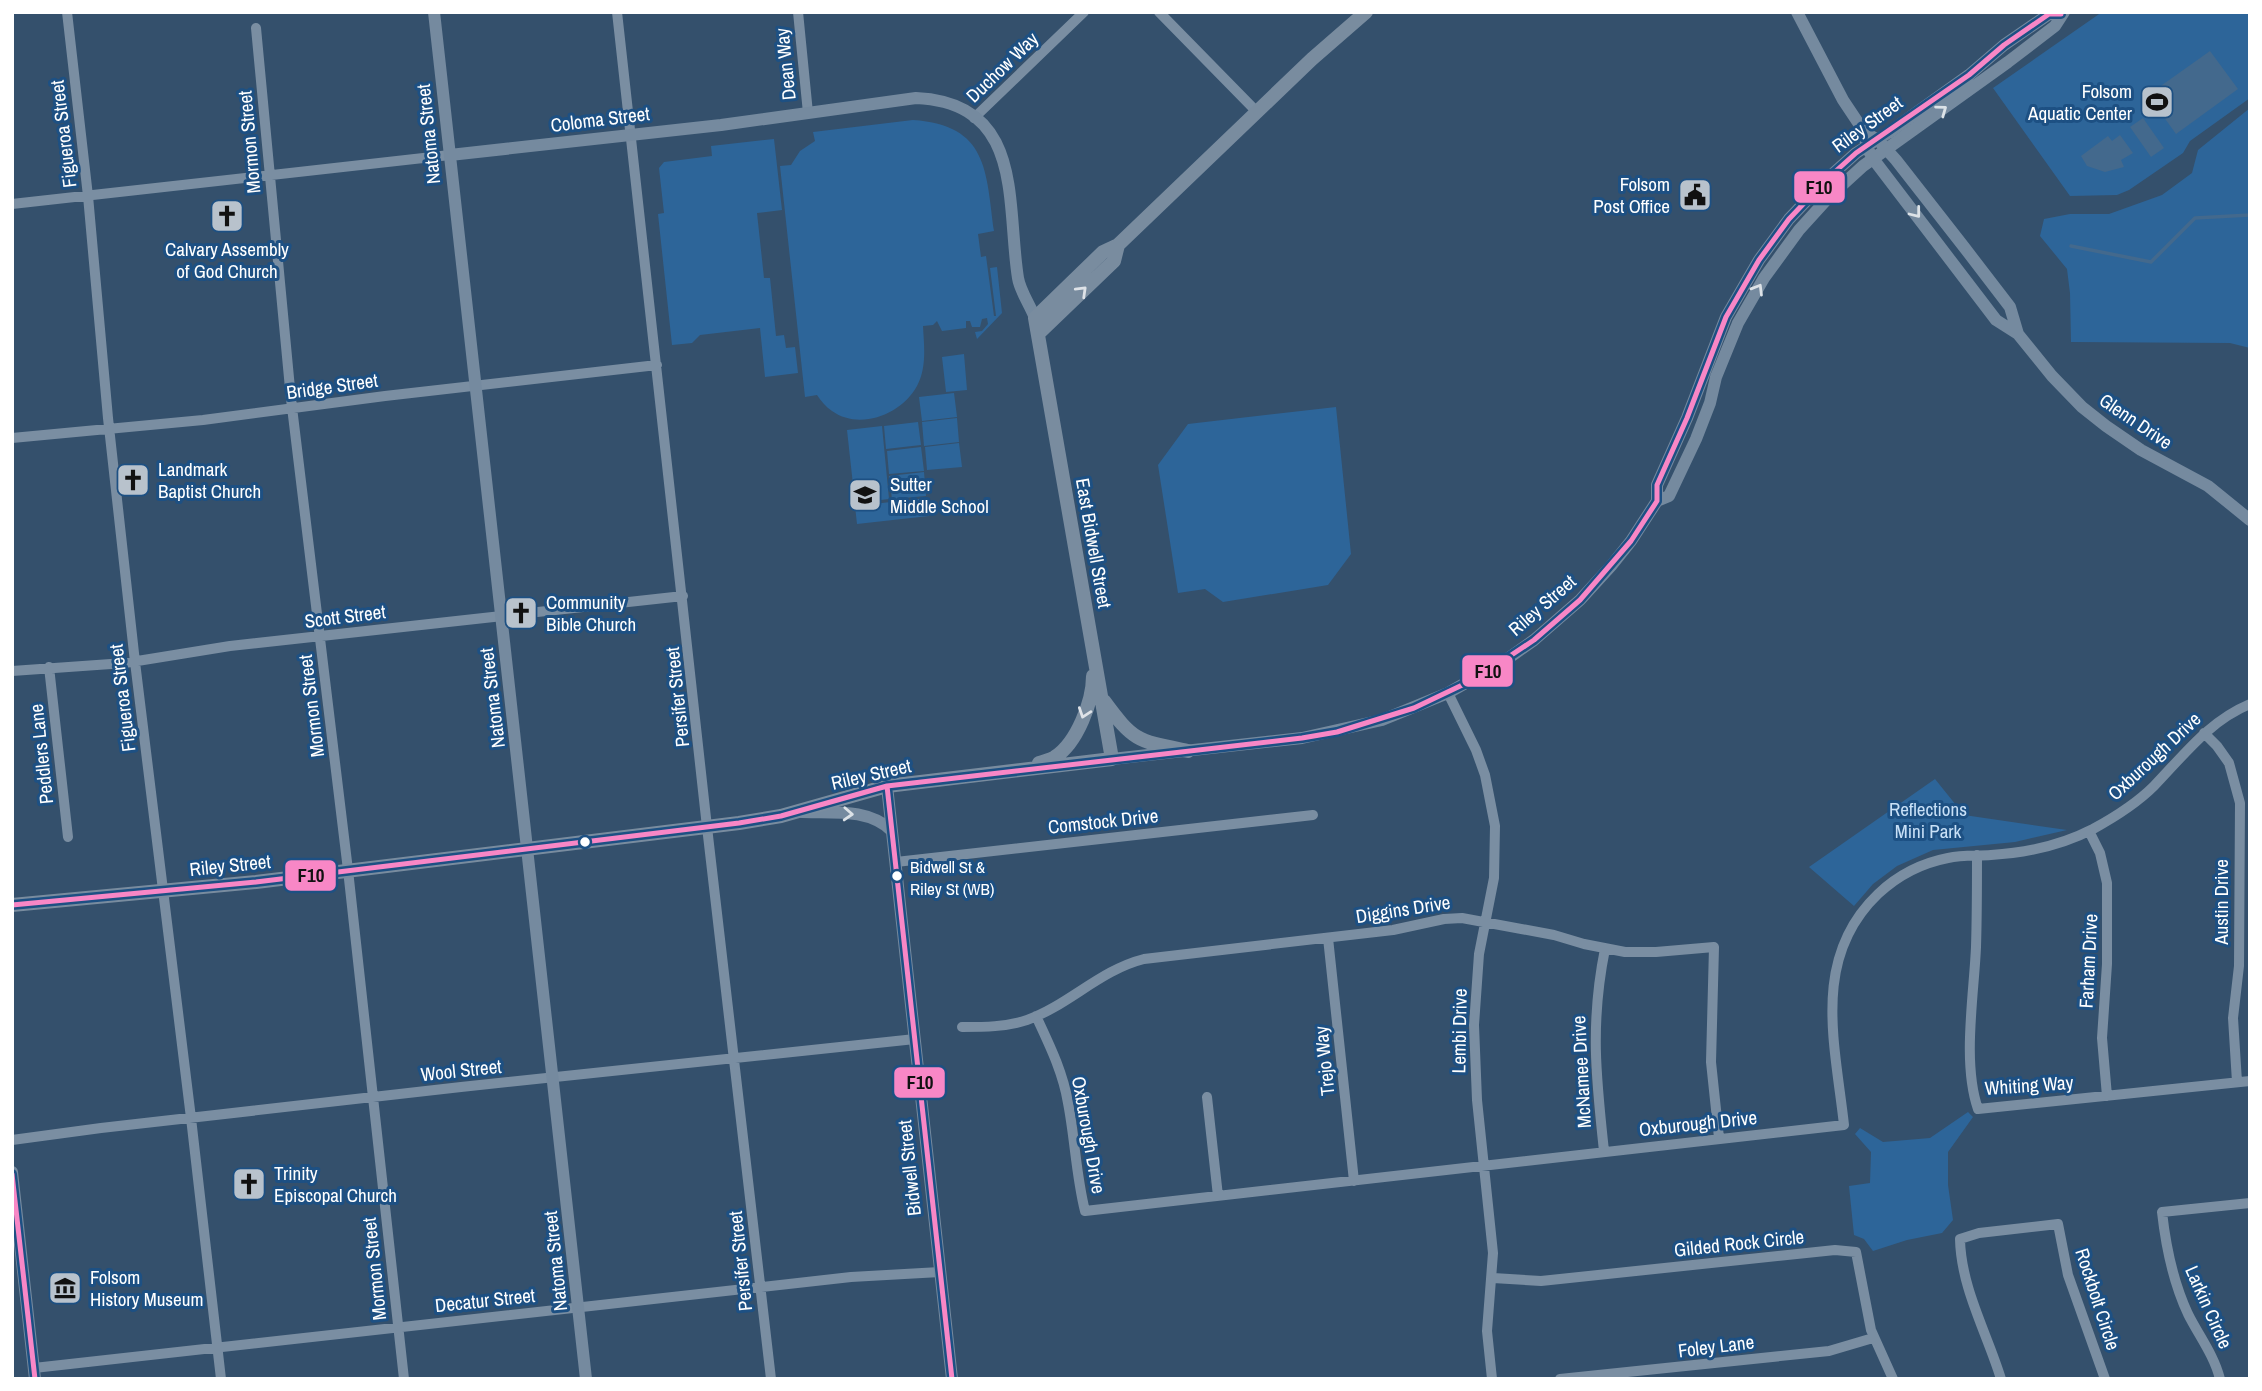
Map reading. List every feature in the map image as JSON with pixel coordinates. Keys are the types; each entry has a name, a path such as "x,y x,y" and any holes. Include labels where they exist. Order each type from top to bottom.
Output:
{"main road":[{"path":"1035,318 1103,252 1118,245 1312,59 1366,12"},
{"path":"1039,333 1114,261 1118,245"},
{"name":"East Bidwell Street","path":"1035,318 1112,760"},
{"path":"1009,771 1055,757 1072,740 1083,719 1093,683 1093,647"},
{"path":"1101,696 1125,729 1139,739 1188,751"},
{"name":"Riley Street","path":"12,905 164,891 707,827 773,818 887,786 1112,760"}],"street":[{"name":"Figueroa Street","path":"67,12 135,662 221,1379"},
{"name":"Natoma Street","path":"434,12 586,1379"},
{"name":"Persifer Street","path":"617,12 771,1379"},
{"name":"Dean Way","path":"798,12 808,113"},
{"name":"Duchow Way","path":"974,118 1084,12"},
{"path":"1159,12 1257,112"},
{"name":"Glenn Drive","path":"1797,12 1843,100 1869,140 1874,160 1996,320 2018,334 2052,376 2098,420 2141,450 2208,486 2250,520"},
{"name":"Riley Street","path":"1112,760 1302,738 1381,720 1448,693 1506,660 1561,617 1611,566 1657,501 1657,485 1687,418 1726,317 1763,253 1803,204 1869,140 1969,75 2004,45 2049,14 2063,13"},
{"name":"Riley Street","path":"1657,501 1669,496 1680,475 1742,315 1764,278 1799,230 1829,197 1874,160 2055,26 2063,13"},
{"name":"Mormon Street","path":"256,28 293,409 348,870 404,1379"},
{"name":"Coloma Street","path":"12,204 631,135 916,98 936,100 954,106 974,118 993,138 1006,163 1018,282 1035,318"},
{"name":"Glenn Drive","path":"1869,140 1887,150 2010,307 2018,334"},
{"path":"1961,272 1967,271 1973,276 1993,301 2010,307"},
{"name":"Bridge Street","path":"12,438 293,409 657,365"},
{"path":"1680,475 1678,462 1699,409 1698,388"},
{"name":"Scott Street","path":"12,671 135,662 230,646 683,596"},
{"name":"Peddlers Lane","path":"49,667 68,837"},
{"name":"Lembi Drive","path":"1448,693 1476,750 1491,800 1495,852 1494,878 1475,994 1474,1024 1474,1065 1493,1253 1487,1331 1492,1379"},
{"name":"Oxburough Drive","path":"1036,1016 1058,1065 1065,1090 1077,1179 1085,1211 1844,1125 1831,1000 1835,970 1847,934 1868,903 1897,878 1931,862 2042,848 2090,831 2118,815 2152,788 2218,720 2250,704"},
{"name":"Austin Drive","path":"2204,733 2229,763 2240,803 2239,966 2233,1018 2237,1082"},
{"name":"Bidwell Street","path":"887,786 952,1379"},
{"path":"798,812 867,815 881,821 892,831"},
{"name":"Comstock Drive","path":"895,862 1314,815"},
{"name":"Farham Drive","path":"2090,831 2100,853 2108,883 2107,964 2102,1038 2107,1096"},
{"name":"Whiting Way","path":"1977,855 1976,949 1971,1029 1972,1092 1978,1109 2250,1081"},
{"name":"Diggins Drive","path":"962,1027 1010,1024 1036,1016 1111,971 1154,957 1393,930 1444,919 1485,920 1605,949 1646,953 1714,947 1711,1062 1719,1138"},
{"name":"Trejo Way","path":"1328,938 1354,1181"},
{"name":"McNamee Drive","path":"1604,1151 1594,1037 1605,949"},
{"name":"Wool Street","path":"12,1140 373,1097 915,1039"},
{"path":"1207,1097 1218,1196"},
{"path":"12,1172 35,1373"},
{"name":"Larkin Circle","path":"2220,1379 2211,1354 2177,1287 2165,1241 2162,1212 2250,1203"},
{"name":"Rockbolt Circle","path":"2001,1379 1978,1318 1961,1256 1960,1239 1979,1233 2058,1224 2068,1275 2105,1379"},
{"name":"Gilded Rock Circle","path":"1493,1278 1542,1281 1835,1250 1856,1252 1873,1338 1893,1379"},
{"name":"Decatur Street","path":"35,1373 217,1348 579,1307 851,1277 940,1272"},
{"name":"Foley Lane","path":"1560,1379 1829,1351 1873,1338"}],"green space":[{"name":"Folsom Aquatic Center","path":"2102,12 2250,12 2250,98 2190,141 2183,153 2129,190 2117,195 2070,196 1993,88"},
{"path":"2250,108 2250,348 2230,343 2071,342 2067,269 2040,236 2044,219 2070,214 2109,214 2162,195 2192,173 2198,150"},
{"path":"913,120 938,124 956,131 969,141 979,155 989,189 994,231 978,234 981,257 986,256 994,316 990,268 997,267 1002,313 977,339 975,332 982,331 988,324 987,318 982,319 980,327 972,327 970,321 966,321 966,328 942,331 937,321 933,325 923,326 922,371 910,396 901,405 879,417 843,417 832,411 817,395 805,397 780,166 791,165 800,151 815,141 813,132"},
{"path":"774,139 782,210 757,213 764,278 770,278 776,336 784,335 786,348 795,347 798,373 765,377 760,328 700,335 692,343 672,345 658,214 664,213 659,168 664,162 712,156 711,146"},
{"path":"964,354 967,390 946,392 942,357"},
{"path":"954,393 957,417 922,421 919,397"},
{"path":"1336,407 1351,554 1328,585 1223,602 1205,589 1178,593 1158,465 1188,424"},
{"path":"957,418 959,442 924,446 922,422"},
{"path":"918,422 921,445 886,449 884,426"},
{"path":"882,426 889,499 855,503 847,430"},
{"path":"959,443 962,467 927,470 925,447"},
{"path":"921,447 924,471 889,474 887,451"},
{"path":"924,472 926,496 892,499 889,476"},
{"path":"927,498 929,516 857,524 855,506"},
{"name":"Reflections Mini Park","path":"1935,779 1964,815 2067,830 2015,842 1933,850 1897,866 1873,884 1854,906 1809,867"},
{"path":"1968,1112 1973,1117 1948,1152 1948,1185 1953,1220 1942,1233 1873,1251 1864,1239 1854,1235 1849,1186 1870,1183 1871,1152 1855,1134 1860,1128 1883,1142 1930,1138"}],"shaded area":[{"path":"2210,51 2238,89 2176,134 2148,95"},
{"path":"2143,118 2164,148 2151,157 2130,127"},
{"path":"2120,135 2133,153 2121,160 2124,167 2105,172 2087,166 2081,156 2108,136 2112,141"}],"waterway":[{"path":"2071,246 2151,262 2195,218 2250,215"}],"transit line":[{"name":"F10","path":"12,905 256,882 739,823 781,816 887,786 1302,738 1337,732 1414,708 1477,678 1534,640 1580,600 1631,541 1657,501 1657,485 1687,418 1726,317 1759,260 1789,219 1856,153 1969,75 2004,45 2049,14 2061,14"},
{"name":"F10","path":"887,786 952,1379"},
{"name":"F10","path":"12,1174 35,1379"}],"place":[{"name":"Folsom Aquatic Center","path":"2157,102"},
{"name":"Folsom Post Office","path":"1695,195"},
{"name":"Calvary Assembly of God Church","path":"227,216"},
{"name":"Landmark Baptist Church","path":"133,480"},
{"name":"Sutter Middle School","path":"865,495"},
{"name":"Community Bible Church","path":"521,613"},
{"name":"Bidwell St & Riley St (WB)","path":"897,876"},
{"name":"Trinity Episcopal Church","path":"249,1184"},
{"name":"Folsom History Museum","path":"65,1288"}]}
